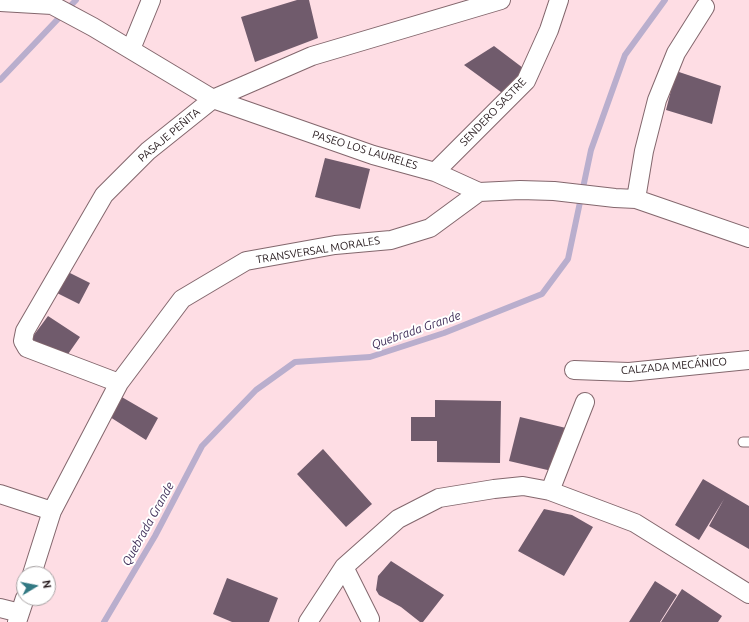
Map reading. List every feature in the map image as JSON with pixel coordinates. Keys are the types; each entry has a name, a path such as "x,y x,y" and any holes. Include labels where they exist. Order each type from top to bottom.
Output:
{"street":[{"path":"131,49 152,0"},
{"name":"PASAJE PEÑITA","path":"119,383 27,348 24,341 26,331 104,195 148,151 212,99 312,56 501,0"},
{"name":"SENDERO SASTRE","path":"435,172 526,81 549,30 559,0"},
{"name":"PASEO LOS LAURELES","path":"0,2 41,3 93,27 212,99 373,155 435,172 479,192 520,190 554,191 636,199 749,238"},
{"path":"636,199 644,151 657,100 676,53 705,7"},
{"name":"TRANSVERSAL MORALES","path":"35,566 52,511 119,383 182,299 246,261 335,246 391,240 430,228 479,192"},
{"name":"CALZADA MECÁNICO","path":"574,370 629,372 749,360"},
{"path":"550,491 585,402"},
{"path":"308,622 344,567 398,518 439,498 523,486 550,491 635,522 749,594"},
{"path":"0,494 52,511"},
{"path":"344,567 370,619"},
{"path":"0,608 20,611"}],"building":[{"path":"297,0 309,0 318,38 255,62 241,17"},
{"path":"494,46 527,71 505,95 464,65"},
{"path":"676,71 721,86 712,124 666,110"},
{"path":"325,158 370,169 360,209 315,197"},
{"path":"64,270 90,283 79,304 53,291"},
{"path":"48,316 80,337 66,357 31,339"},
{"path":"120,396 158,418 146,440 110,417"},
{"path":"435,400 501,401 500,463 437,462 437,441 411,441 411,417 435,417"},
{"path":"520,417 566,428 556,472 509,461"},
{"path":"323,449 372,504 346,527 297,474"},
{"path":"703,479 749,506 749,549 709,526 724,499 699,540 675,525"},
{"path":"544,509 572,515 593,527 564,576 518,551"},
{"path":"391,561 444,595 423,622 420,622 401,607 379,595 376,590 378,576"},
{"path":"227,578 278,598 269,622 232,622 213,614"},
{"path":"655,581 677,595 660,622 629,622"},
{"path":"682,589 722,616 718,622 661,622"}],"waterway":[{"path":"0,80 76,0"},
{"name":"Quebrada Grande","path":"104,622 155,536 202,446 256,390 295,362 370,357 444,333 542,294 568,259 591,150 625,55 665,0"}]}
